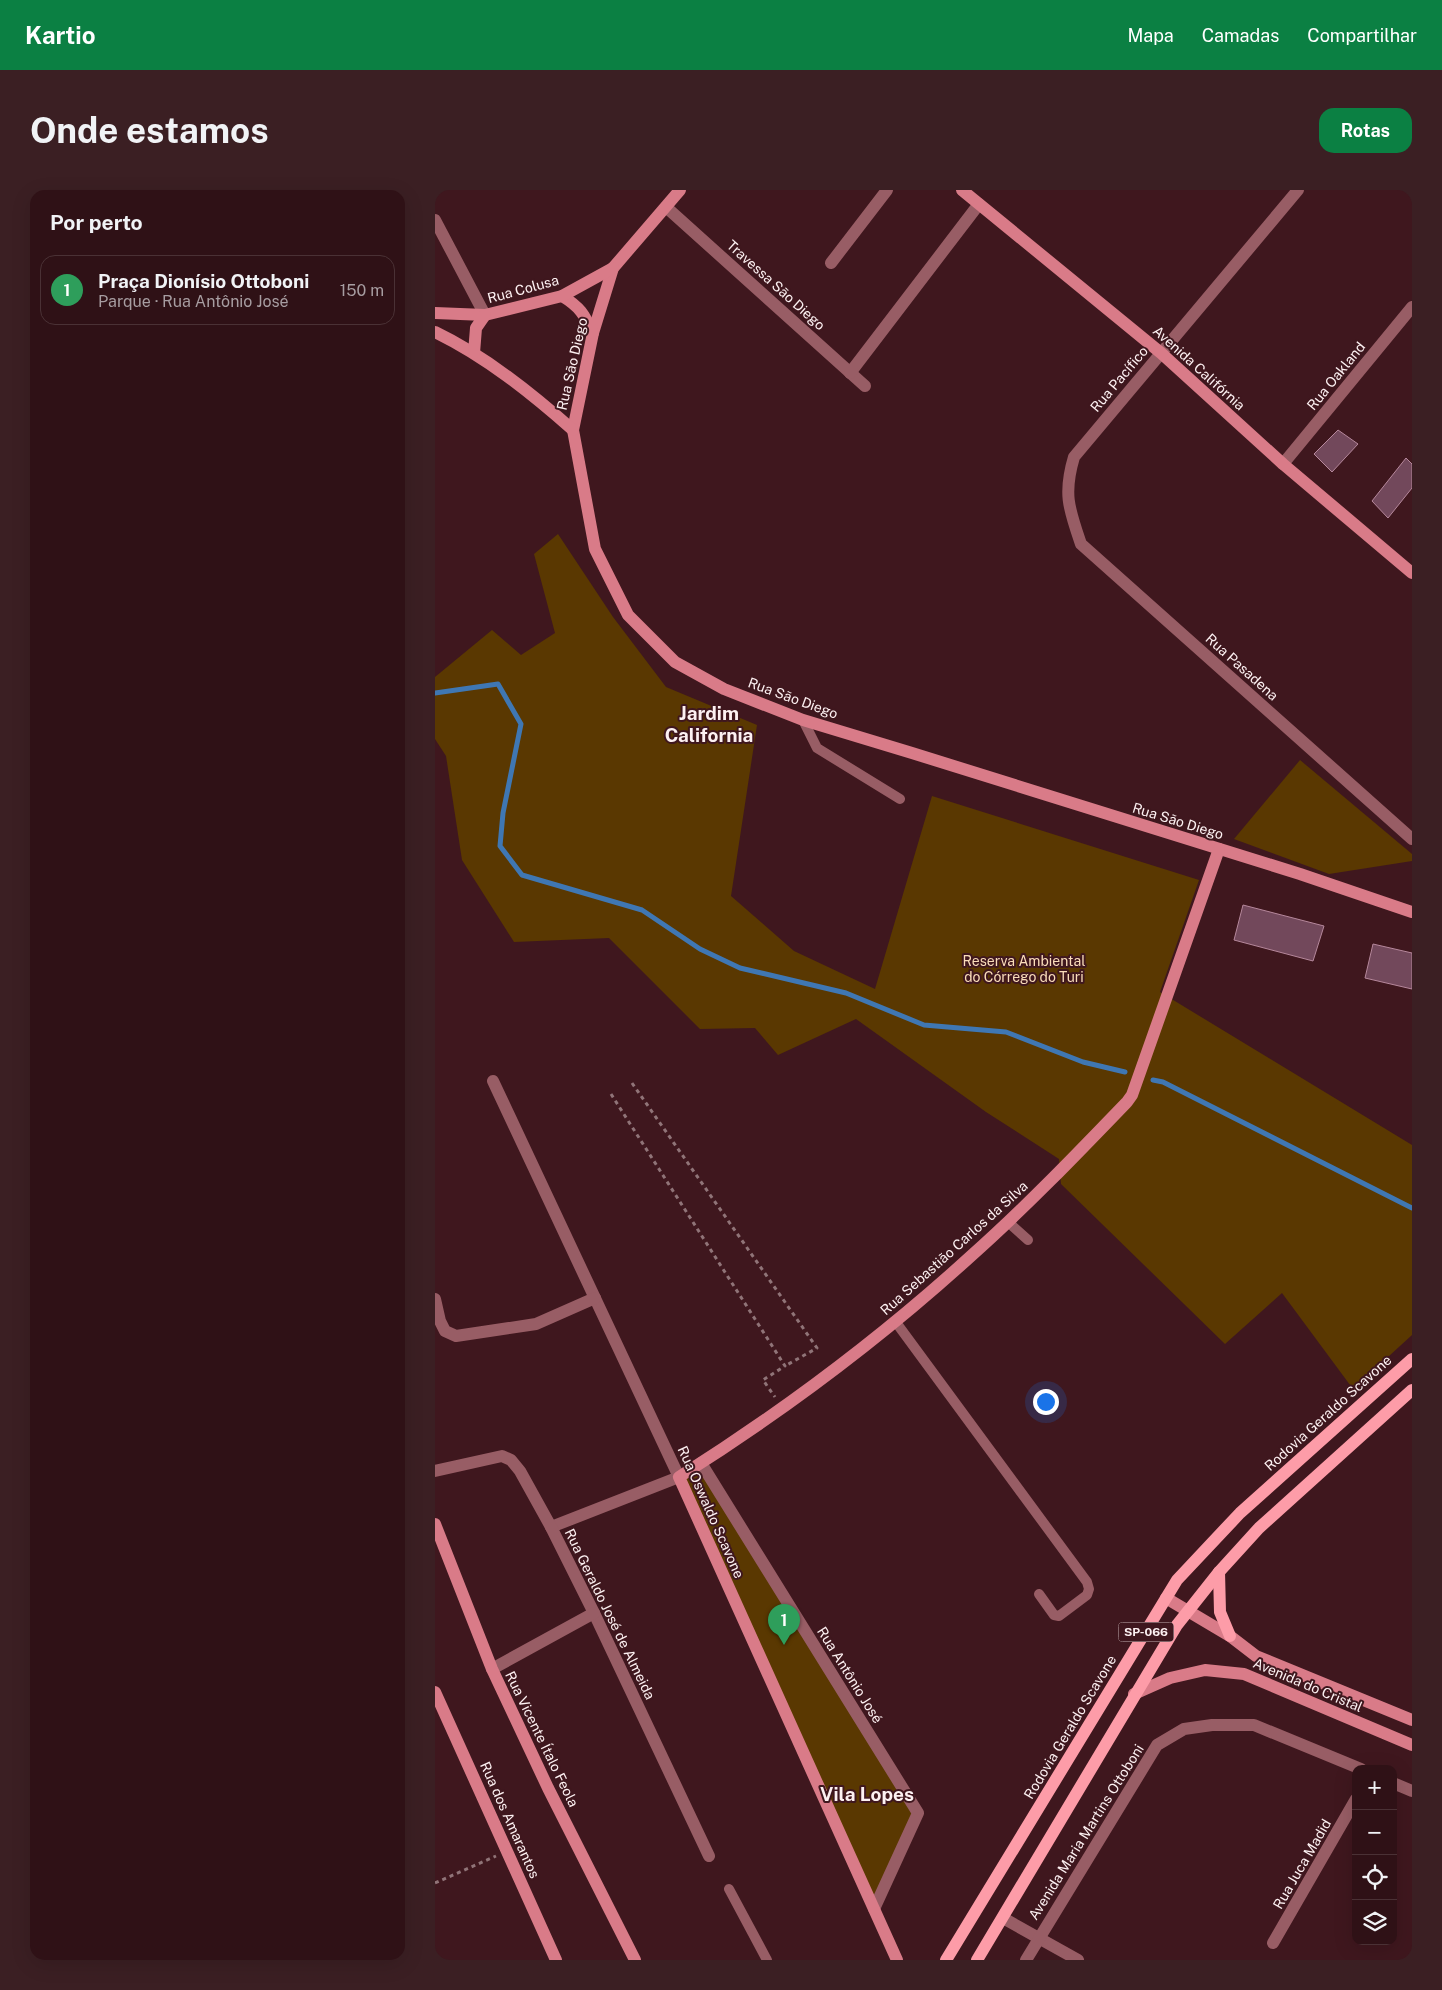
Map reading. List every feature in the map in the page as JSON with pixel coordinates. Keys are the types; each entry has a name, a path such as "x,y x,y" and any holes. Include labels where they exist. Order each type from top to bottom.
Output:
{"main road":[{"name":"Rodovia Geraldo Scavone","path":"946,1960 1177,1580 1240,1512 1412,1359"},
{"name":"SP-066","path":"977,1960 1134,1694 1177,1625 1219,1572 1259,1528 1412,1390"},
{"path":"1219,1572 1220,1612 1230,1636"}],"street":[{"name":"Rua São Diego","path":"680,190 613,268 593,333 573,430 595,549 628,615 675,662 724,689 803,720 1300,874 1412,912"},
{"path":"831,263 887,190"},
{"name":"Avenida Califórnia","path":"963,190 1161,352 1283,464 1412,573"},
{"name":"Rua Pacífico","path":"1068,507 1068,479 1074,457 1298,190"},
{"path":"850,373 979,204"},
{"name":"Travessa São Diego","path":"666,207 865,386"},
{"path":"435,220 485,315 476,328 474,353"},
{"name":"Rua Colusa","path":"435,313 485,315 563,296 613,268"},
{"path":"563,296 576,304 584,313 593,333"},
{"name":"Rua Oakland","path":"1283,464 1412,307"},
{"path":"435,332 474,353 573,430"},
{"name":"Rua Pasadena","path":"1068,507 1081,544 1412,839"},
{"name":"Rua Sebastião Carlos da Silva","path":"551,1527 679,1477 783,1408 895,1322 970,1257 1049,1183 1132,1095 1219,849"},
{"name":"Rua Oswaldo Scavone","path":"493,1081 679,1477 874,1909 900,1959"},
{"path":"435,1299 440,1322 445,1331 456,1336 536,1324 595,1298"},
{"name":"Rua Geraldo José de Almeida","path":"435,1471 502,1456 511,1460 519,1471 551,1527 594,1613 709,1856"},
{"name":"Rua Antônio José","path":"701,1463 918,1813 874,1909"},
{"name":"Rua Vicente Ítalo Feola","path":"435,1524 492,1669 548,1788 635,1960"},
{"name":"Avenida do Cristal","path":"1166,1598 1230,1636 1256,1656 1412,1720"},
{"path":"492,1669 594,1613"},
{"name":"Avenida do Cristal","path":"1134,1694 1170,1678 1205,1670 1244,1674 1412,1744"},
{"name":"Rua dos Amarantos","path":"435,1692 556,1960"},
{"name":"Avenida Maria Martins Ottoboni","path":"1026,1960 1157,1745 1184,1729 1212,1724 1254,1725 1352,1765"},
{"path":"1397,1785 1412,1791"},
{"name":"Rua Juca Madid","path":"1273,1943 1352,1806"},
{"path":"1003,1918 1077,1960"}],"lane":[{"path":"803,720 817,748 900,799"},
{"path":"1008,1222 1028,1240"},
{"path":"895,1322 1087,1582 1089,1589 1087,1595 1059,1616 1054,1615 1039,1594"},
{"path":"729,1890 767,1960"}],"path":[{"path":"633,1083 817,1348 763,1380 783,1408"},
{"path":"611,1094 785,1366"},
{"path":"435,1883 507,1850"}],"green space":[{"name":"Reserva Ambiental do Córrego do Turi","path":"558,534 613,617 666,687 757,725 731,896 794,951 875,989 932,796 1199,880 1160,992 1412,1145 1412,1335 1353,1389 1282,1293 1225,1344 1061,1184 1059,1159 986,1112 856,1019 778,1055 755,1028 700,1029 609,938 514,942 462,860 446,756 435,739 435,677 492,630 521,655 555,633 534,554"},
{"path":"1300,760 1412,854 1412,861 1329,874 1234,839"},
{"path":"701,1463 918,1813 874,1909 679,1477"}],"building":[{"path":"1338,430 1358,444 1332,472 1314,454"},
{"path":"1406,458 1412,464 1412,488 1388,518 1372,501"},
{"path":"1243,905 1324,926 1313,961 1234,940"},
{"path":"1373,944 1412,953 1412,989 1365,978"}],"waterway":[{"path":"435,693 498,684 521,724 503,813 500,846 522,875 642,910 700,949 740,968 846,993 924,1025 1006,1032 1083,1062 1125,1072"},
{"path":"1153,1080 1163,1082 1412,1208"}],"place":[{"name":"Praça Dionísio Ottoboni","path":"784,1645"}],"district":[{"name":"Jardim California","path":"709,724"},
{"name":"Vila Lopes","path":"867,1794"}]}
